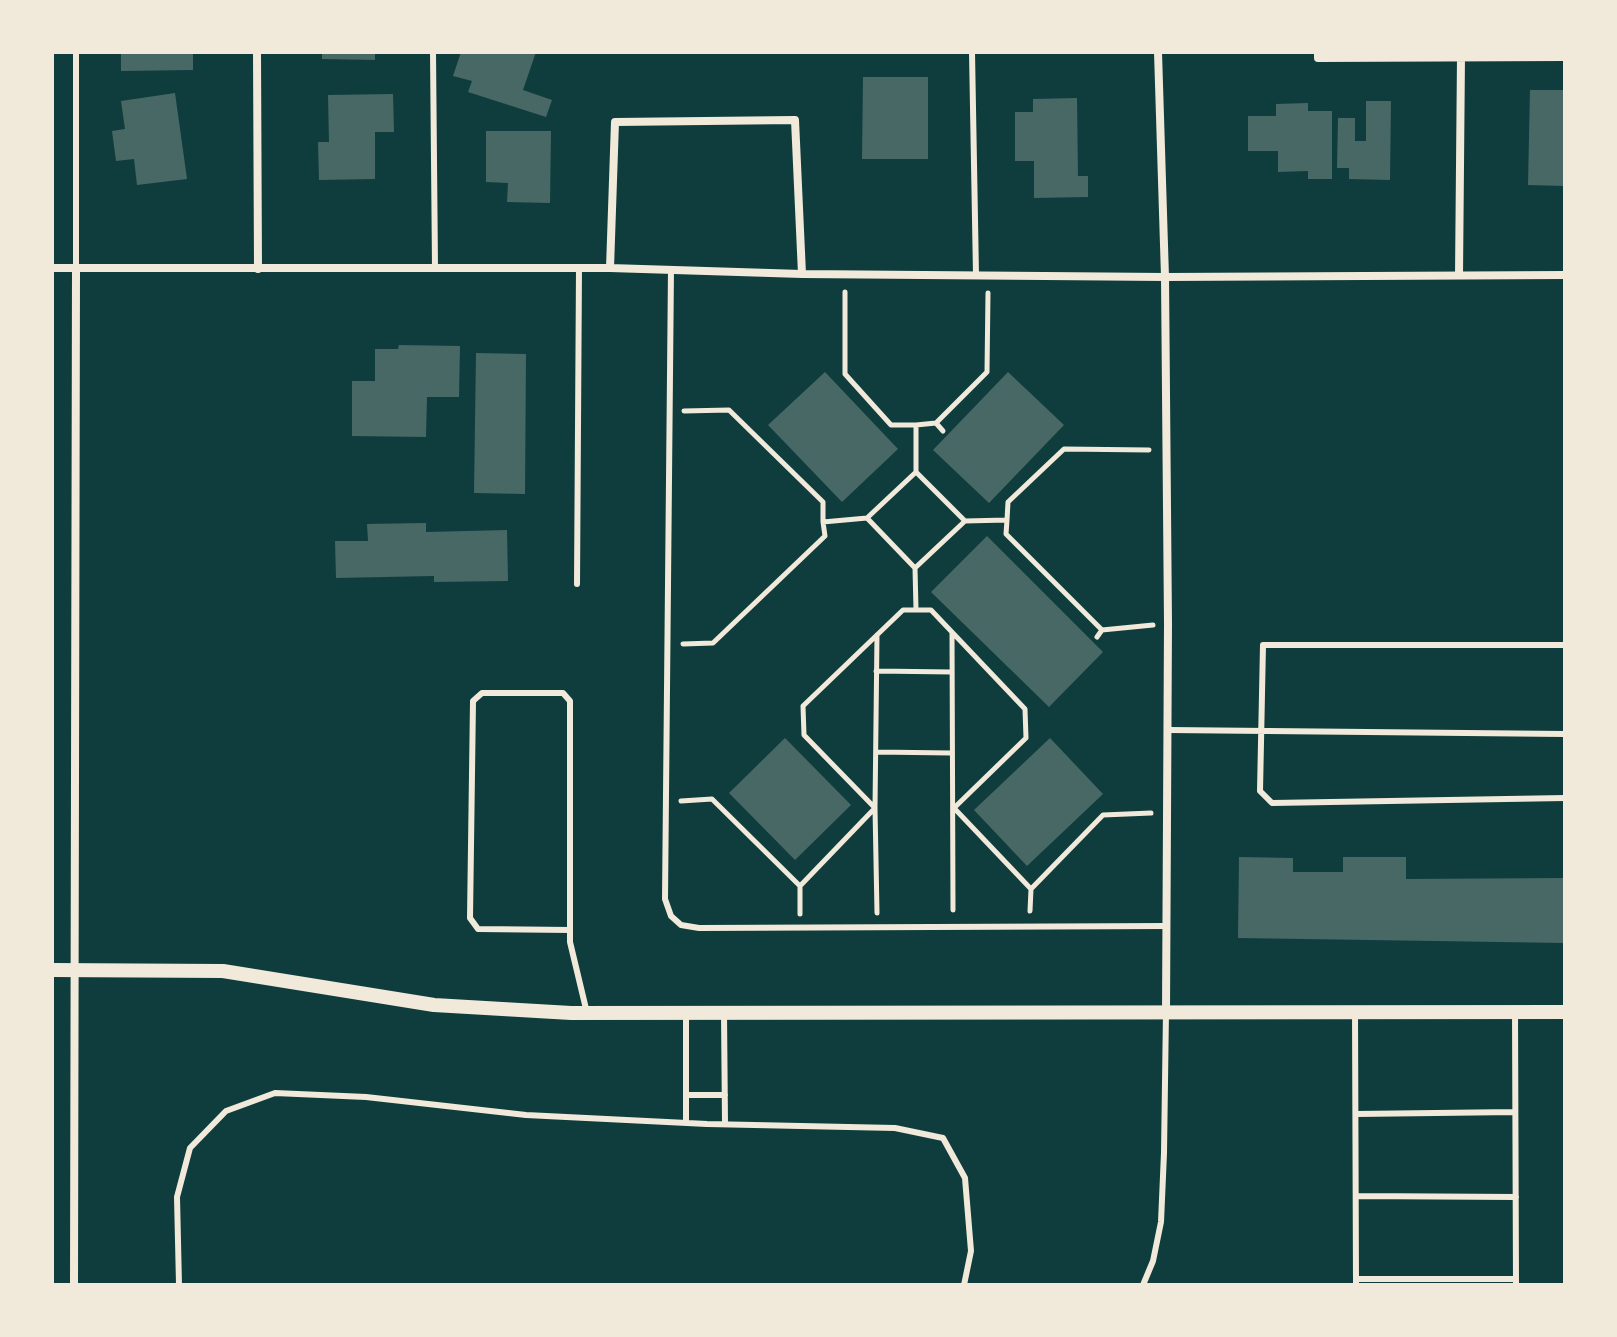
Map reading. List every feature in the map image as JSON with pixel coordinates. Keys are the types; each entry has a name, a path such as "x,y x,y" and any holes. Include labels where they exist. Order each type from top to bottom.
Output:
{"street":[{"path":"257,52 258,269"},
{"path":"1158,52 1165,277 1169,730 1166,1011"},
{"path":"1318,52 1318,58 1565,57"},
{"path":"1459,275 1461,56"},
{"path":"610,268 615,122 795,120 802,274"},
{"path":"52,268 610,268 802,274 1165,277 1565,275"},
{"path":"74,1285 76,269"},
{"path":"52,970 223,971 434,1005 587,1013 1565,1012"}],"lane":[{"path":"76,52 76,269"},
{"path":"433,52 435,268"},
{"path":"972,52 976,275"},
{"path":"577,584 579,268"},
{"path":"671,269 665,899 671,916 681,925 699,928 1167,926"},
{"path":"1565,645 1263,645 1260,791 1272,803 1565,798"},
{"path":"570,930 478,929 470,918 473,701 482,693 563,693 570,701 570,930 570,942 587,1013"},
{"path":"1169,730 1565,734"},
{"path":"1143,1285 1153,1261 1161,1222 1166,1011"},
{"path":"1355,1012 1356,1282 1516,1282 1515,1012"},
{"path":"686,1013 686,1123"},
{"path":"724,1013 725,1124"},
{"path":"179,1285 177,1197 190,1148 226,1111 275,1093 366,1097 526,1115 895,1128 943,1138 965,1178 971,1251 964,1285"},
{"path":"686,1095 725,1095"},
{"path":"1356,1114 1515,1112"},
{"path":"1356,1196 1516,1197"}],"path":[{"path":"846,274 845,374 891,425 936,423 987,372 989,275"},
{"path":"667,645 713,643 825,536 823,502 729,410 669,411"},
{"path":"936,423 943,431"},
{"path":"916,425 916,472 965,521"},
{"path":"1102,630 1006,534 1008,502 1064,449 1166,451"},
{"path":"823,522 867,518 916,472"},
{"path":"867,518 915,568 916,610"},
{"path":"915,568 965,521 1007,520"},
{"path":"875,808 804,735 803,706 903,610 931,610 1025,709 1026,738 954,808 1031,889"},
{"path":"1097,637 1102,630 1168,624"},
{"path":"952,633 953,927"},
{"path":"877,634 875,808 878,927"},
{"path":"876,671 952,672"},
{"path":"876,752 951,753"},
{"path":"666,801 712,799 800,886"},
{"path":"800,927 800,886 875,808"},
{"path":"1029,926 1031,889 1103,815 1168,812"}],"building":[{"path":"121,52 193,52 193,70 121,71"},
{"path":"322,52 375,52 375,60 322,59"},
{"path":"461,52 536,52 523,90 552,100 546,117 468,92 472,81 453,76"},
{"path":"863,77 928,77 928,159 862,159"},
{"path":"1530,90 1565,90 1565,186 1528,185"},
{"path":"175,93 187,179 137,185 134,159 116,161 112,131 125,129 121,101"},
{"path":"393,94 394,132 375,132 375,179 319,180 318,142 329,142 328,95"},
{"path":"1077,98 1078,176 1088,176 1088,197 1034,198 1034,161 1015,161 1015,112 1033,112 1033,99"},
{"path":"1366,101 1391,101 1390,180 1349,179 1349,168 1337,168 1338,118 1355,118 1355,141 1366,141"},
{"path":"1308,103 1308,111 1332,111 1332,179 1308,179 1308,171 1278,172 1278,151 1248,151 1248,116 1276,116 1276,104"},
{"path":"486,131 551,131 550,203 507,202 508,183 486,182"},
{"path":"399,345 460,346 459,397 427,397 426,437 352,436 352,381 375,381 375,349 398,349"},
{"path":"476,353 526,354 525,494 474,493"},
{"path":"825,372 898,449 842,502 768,425"},
{"path":"1008,372 1064,425 989,503 933,450"},
{"path":"426,523 426,532 507,530 508,581 434,582 434,576 336,578 335,541 368,541 367,524"},
{"path":"987,536 1103,652 1049,707 931,592"},
{"path":"785,738 851,805 795,860 729,793"},
{"path":"1050,738 1103,794 1027,866 974,810"},
{"path":"1239,857 1293,858 1293,872 1343,872 1343,857 1406,857 1406,879 1565,878 1565,943 1238,938"}]}
